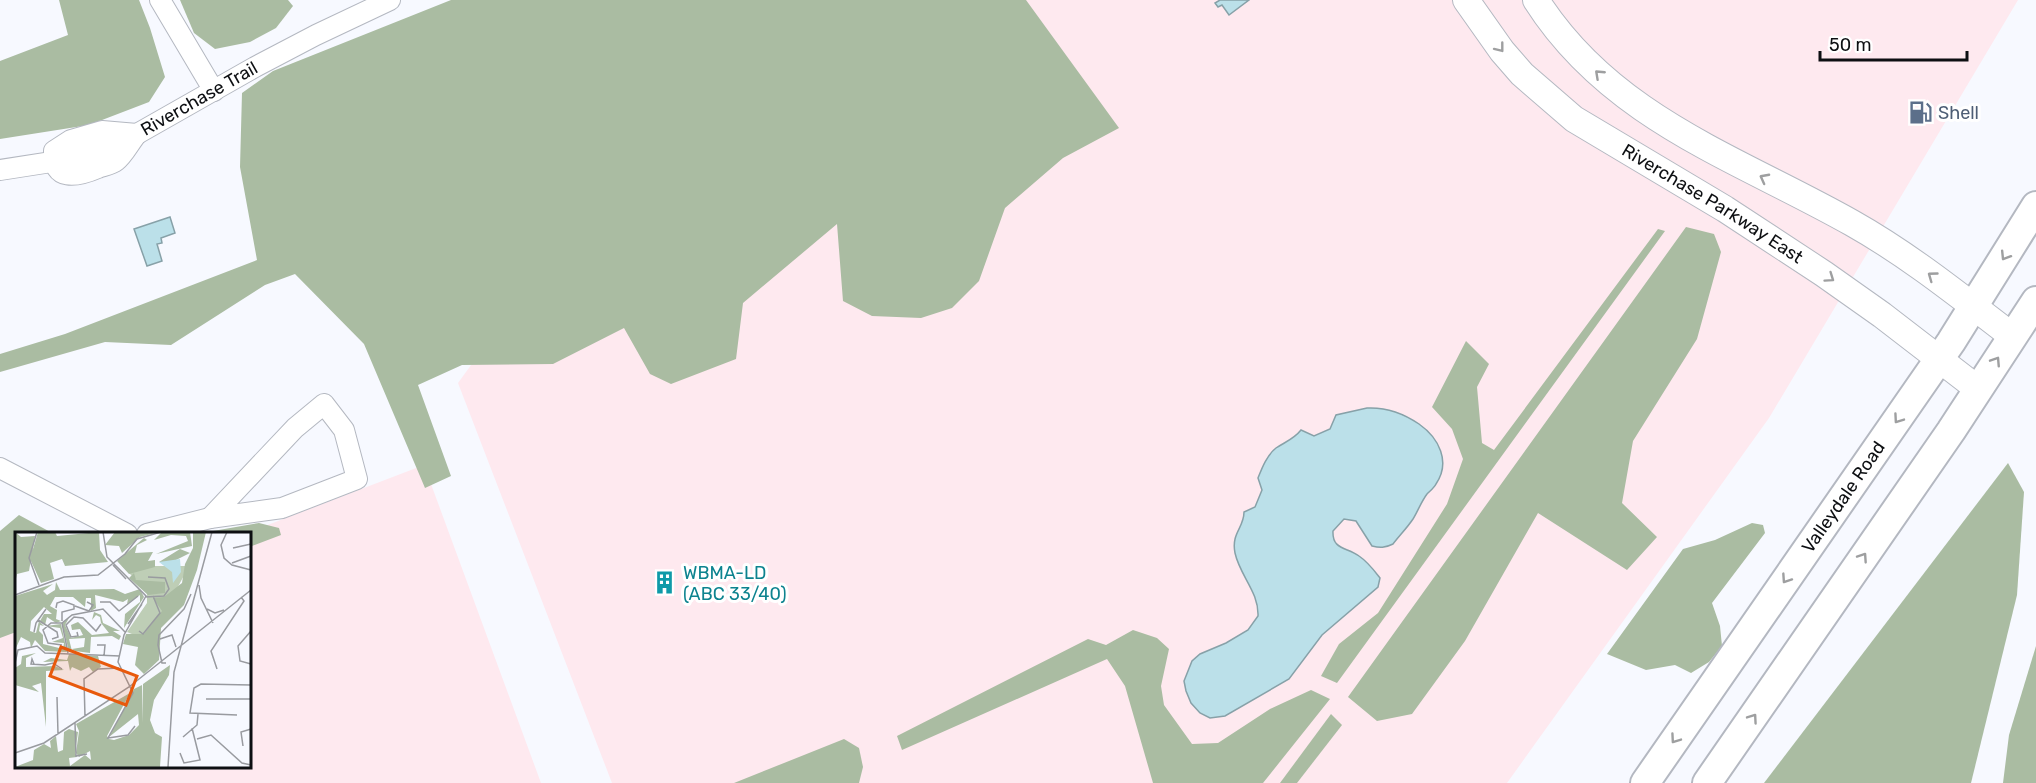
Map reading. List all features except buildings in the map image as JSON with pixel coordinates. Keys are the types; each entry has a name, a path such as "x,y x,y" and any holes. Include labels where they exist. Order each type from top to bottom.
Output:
{"main road":[{"name":"Valleydale Road","path":"1645,783 1939,360 2036,206"},
{"path":"1707,783 1915,484 2036,301"}],"street":[{"path":"160,0 213,91"},
{"name":"Riverchase Trail","path":"136,134 305,40 390,0"},
{"name":"Riverchase Parkway East","path":"1466,0 1508,59 1574,119 1725,209 1824,274 1882,315 1978,389"},
{"path":"1536,0 1562,35 1594,69 1618,91 1654,117 1701,145 1852,223 1899,253 2012,336"},
{"path":"91,153 61,145 54,151 53,162 57,169 70,176 83,175 91,153 106,130 136,134 116,161 91,153"},
{"path":"0,170 53,162"},
{"path":"155,532 210,518 282,508 357,479 344,430 324,404 295,428 210,518"},
{"path":"0,468 124,532"}],"shaded area":[{"path":"668,0 2018,0 1769,418 1507,783 612,783 458,383 681,76"},
{"path":"424,465 541,783 0,783 0,628 15,621 15,768 250,768 249,532"}],"green space":[{"path":"59,0 139,0 165,77 149,102 89,125 0,139 0,61 68,35"},
{"path":"180,0 288,0 293,6 276,28 250,42 215,49 194,33"},
{"path":"451,0 1026,0 1119,128 1063,158 1005,208 979,281 952,308 921,318 872,316 843,301 837,224 743,303 736,359 671,384 650,374 624,328 553,364 462,365 418,385 451,476 425,488 364,344 295,274 265,285 171,345 105,342 0,372 0,354 65,334 257,260 240,167 242,93 273,71"},
{"path":"1686,227 1714,234 1721,252 1697,339 1633,441 1622,503 1657,537 1627,570 1538,513 1465,641 1412,714 1377,721 1348,697"},
{"path":"1658,229 1665,231 1337,683 1321,676 1339,644 1378,613 1447,504 1463,459 1452,429 1432,407 1466,341 1489,364 1477,387 1482,443 1494,450"},
{"path":"2008,463 2024,492 2017,595 1971,783 1764,783"},
{"path":"19,515 50,532 15,532 15,632 0,638 0,531"},
{"path":"259,523 279,528 281,535 250,547 250,532 211,532"},
{"path":"1752,523 1763,525 1765,533 1712,603 1720,626 1722,646 1709,662 1691,673 1675,665 1646,670 1607,654 1683,549 1715,540"},
{"path":"1133,630 1157,638 1169,649 1161,686 1164,705 1192,744 1218,743 1270,709 1311,690 1330,699 1263,783 1153,783 1125,686 1107,659 902,750 897,736 1088,639 1106,645"},
{"path":"2036,646 2036,783 2003,783 2009,735"},
{"path":"1331,714 1342,725 1297,783 1280,783"},
{"path":"844,739 859,748 863,767 859,783 734,783"}],"water":[{"path":"1220,0 1249,0 1229,15 1222,5 1218,7 1215,3"},
{"path":"170,217 175,233 161,238 162,243 157,244 162,261 147,266 134,229"},
{"path":"1367,408 1401,414 1419,424 1432,436 1441,451 1442,459 1440,476 1436,484 1425,497 1411,522 1393,544 1382,547 1372,546 1356,521 1344,519 1333,531 1335,542 1368,563 1380,578 1378,587 1322,635 1289,679 1225,716 1210,718 1200,713 1191,703 1184,681 1192,661 1200,654 1248,630 1258,616 1256,599 1237,561 1234,546 1244,512 1255,507 1262,490 1258,478 1265,462 1276,448 1301,430 1314,436 1330,429 1336,415"}],"place":[{"name":"Shell","path":"1920,113"},
{"name":"WBMA-LD (ABC 33/40)","path":"665,583"}]}
